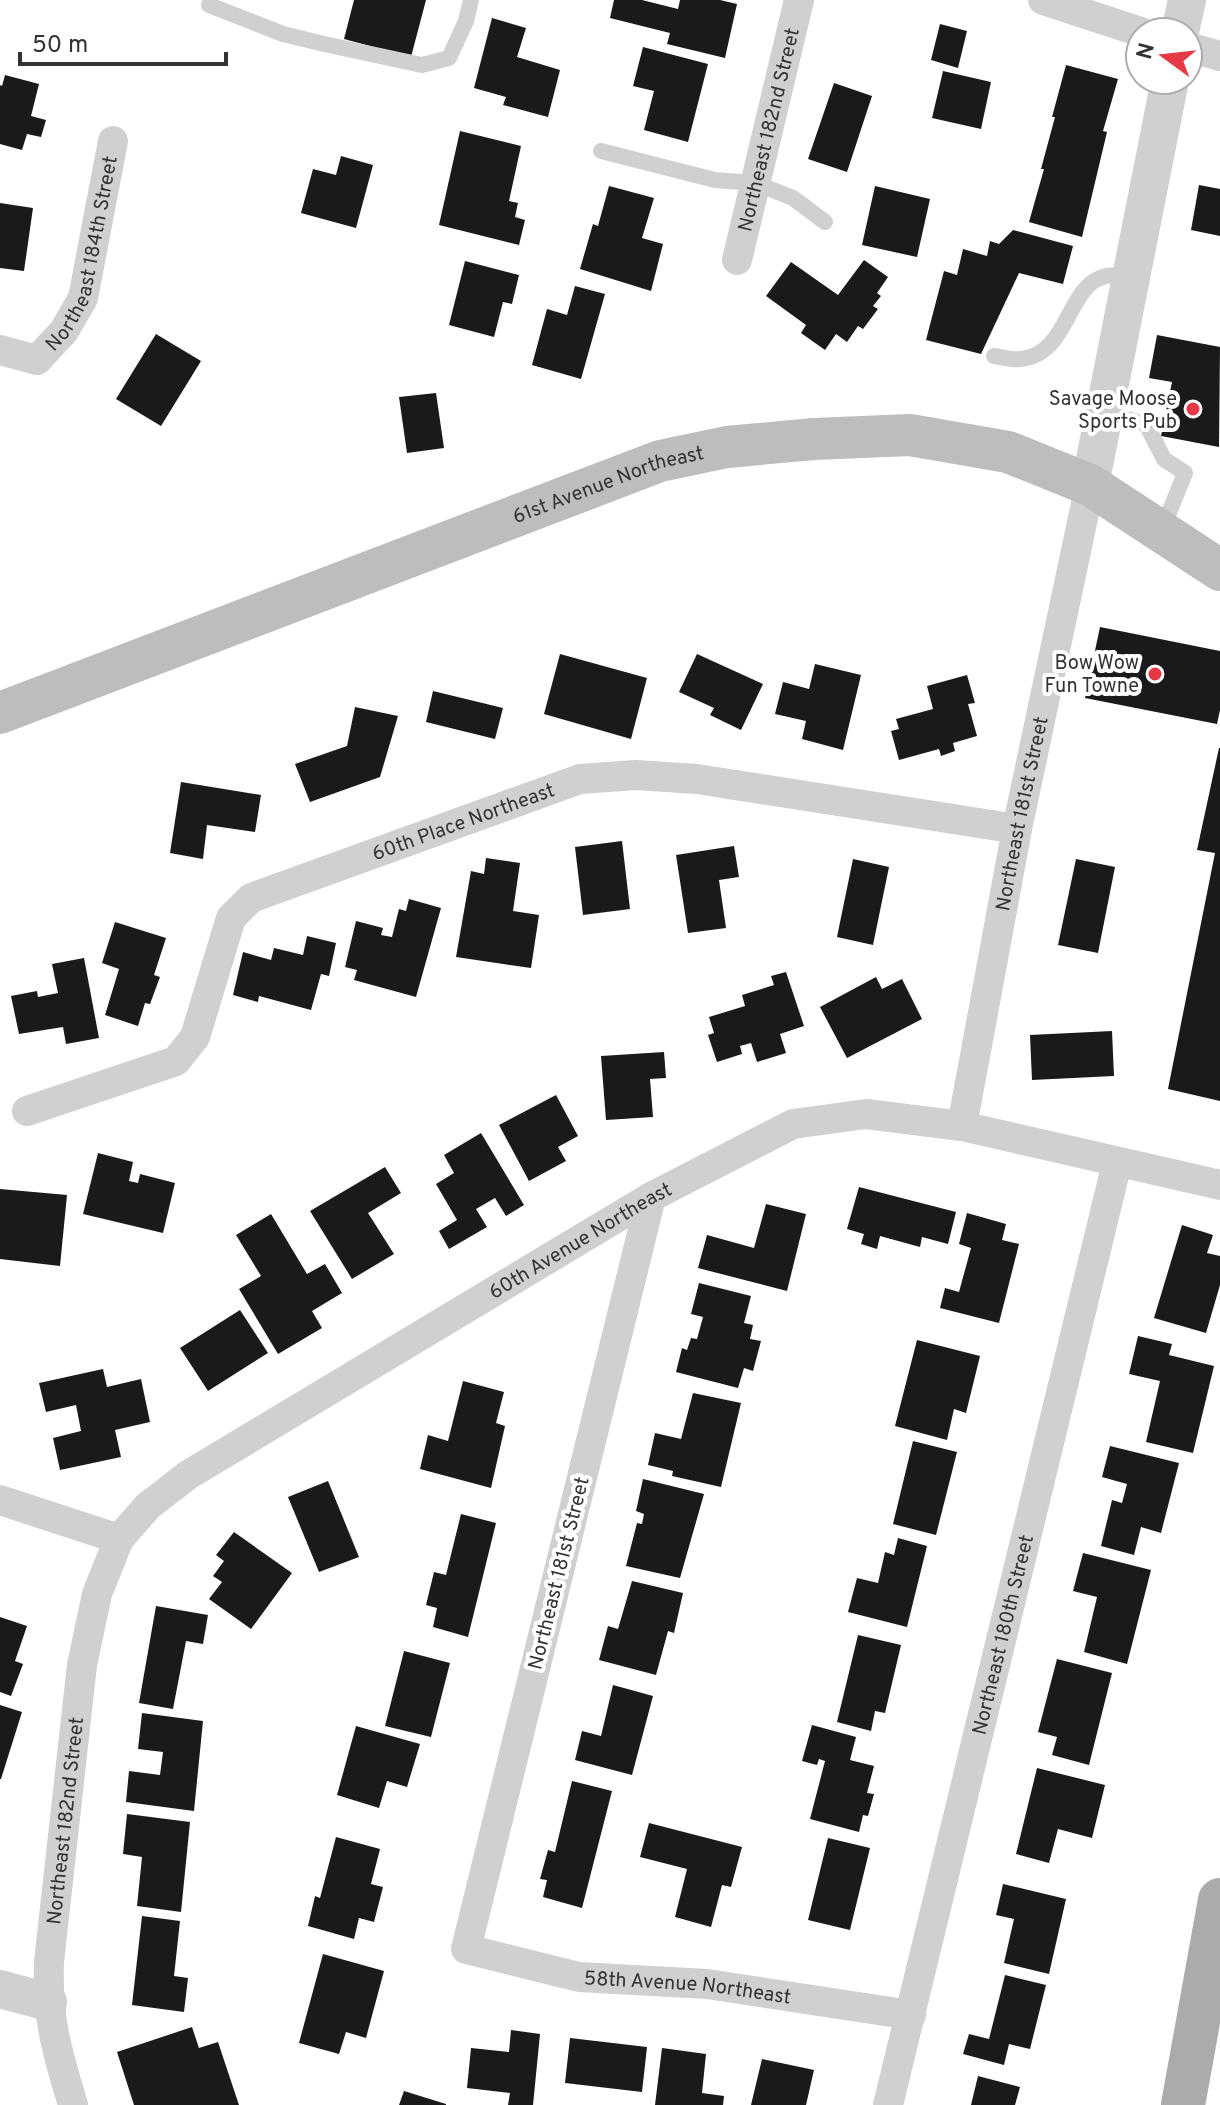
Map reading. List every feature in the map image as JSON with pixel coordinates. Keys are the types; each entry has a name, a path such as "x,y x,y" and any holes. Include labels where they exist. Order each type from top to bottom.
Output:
{"main road":[{"name":"61st Avenue Northeast","path":"0,713 660,461 727,447 910,435 1008,452 1090,485 1219,567"},
{"path":"1183,2105 1220,1900"},
{"path":"1213,2105 1220,2058"}],"street":[{"name":"Northeast 182nd Street","path":"737,260 799,0"},
{"path":"1043,0 1124,26"},
{"name":"Northeast 181st Street","path":"962,1126 1017,829 1090,485 1167,96"},
{"name":"Northeast 184th Street","path":"0,350 37,360 64,331 83,298 113,141"},
{"name":"60th Place Northeast","path":"27,1111 176,1061 195,1037 231,918 251,898 580,779 636,775 697,779 1017,829"},
{"name":"60th Avenue Northeast","path":"119,1539 148,1506 188,1475 651,1197 793,1124 866,1114 962,1126 1220,1185"},
{"name":"Northeast 180th Street","path":"888,2105 1117,1163"},
{"name":"Northeast 181st Street","path":"466,1949 651,1197"},
{"path":"0,1500 119,1539"},
{"name":"Northeast 182nd Street","path":"73,2105 53,2038 48,2002 49,1962 82,1665 97,1594 119,1539"},
{"name":"58th Avenue Northeast","path":"466,1949 579,1977 707,1984 911,2015"},
{"path":"0,1989 48,2002"}],"lane":[{"path":"209,5 283,34 422,65 449,58 466,21 471,0"},
{"path":"601,151 715,180 755,183 793,198 825,222"},
{"path":"994,356 1019,359 1033,356 1062,331 1089,285 1105,276 1131,276"},
{"path":"1104,413 1146,424 1164,459 1185,473 1161,531"}],"building":[{"path":"354,0 426,0 411,57 344,39"},
{"path":"614,0 642,0 678,9 680,0 720,0 737,4 725,58 667,44 670,33 610,18"},
{"path":"492,18 526,28 517,57 560,70 548,117 503,105 506,97 474,88"},
{"path":"940,24 967,31 958,68 931,60"},
{"path":"643,47 708,64 688,142 644,130 654,91 633,86"},
{"path":"1066,65 1118,79 1103,131 1107,132 1082,237 1029,222 1044,169 1041,169"},
{"path":"943,71 991,82 981,129 932,118"},
{"path":"5,75 39,84 31,116 46,120 41,137 27,134 22,150 0,144 0,85"},
{"path":"834,83 872,96 847,172 808,159"},
{"path":"460,131 521,146 509,201 518,203 515,217 525,220 519,245 439,225"},
{"path":"341,156 373,165 356,228 301,213 313,169 336,175"},
{"path":"1199,185 1220,189 1220,236 1191,230"},
{"path":"609,186 654,198 642,238 663,244 651,291 580,269 593,224 598,226"},
{"path":"875,186 930,199 917,257 862,245"},
{"path":"0,203 33,208 24,271 0,268"},
{"path":"1013,230 1073,246 1063,284 1019,273 981,354 926,340 944,271 957,275 963,249 987,256 990,241 999,244"},
{"path":"864,260 888,277 877,293 881,296 873,306 878,309 863,329 858,326 847,342 836,334 825,350 801,333 806,325 766,296 791,262 838,295"},
{"path":"465,261 519,275 512,304 503,302 494,337 449,325"},
{"path":"575,286 605,294 581,379 532,365 547,309 567,315"},
{"path":"156,334 201,361 161,426 116,399"},
{"name":"Savage Moose Sports Pub","path":"1157,335 1220,347 1219,447 1161,436 1172,382 1149,378"},
{"path":"436,393 444,448 407,453 399,397"},
{"name":"Bow Wow Fun Towne","path":"1100,627 1220,651 1220,710 1217,724 1085,698"},
{"path":"560,654 647,678 631,739 544,714"},
{"path":"697,654 763,684 741,730 710,715 714,708 679,692"},
{"path":"815,664 861,675 843,750 802,739 806,721 775,714 783,682 809,689"},
{"path":"967,675 975,703 968,704 977,736 953,743 955,751 941,756 939,749 899,760 891,731 899,729 896,719 933,709 927,686"},
{"path":"433,691 503,708 495,739 426,722"},
{"path":"355,707 398,716 380,777 310,802 295,764 347,746"},
{"path":"1219,748 1220,1101 1168,1089 1215,853 1197,850"},
{"path":"181,782 261,795 255,832 207,825 203,859 170,853"},
{"path":"622,841 630,909 583,915 575,847"},
{"path":"734,846 739,877 719,880 726,928 688,933 676,855"},
{"path":"486,858 520,863 513,911 539,915 531,968 456,957 471,871 484,874"},
{"path":"853,859 889,867 873,945 837,937"},
{"path":"1076,859 1115,867 1098,953 1058,945"},
{"path":"409,899 441,908 416,997 354,980 357,970 345,967 356,921 383,928 381,935 392,937 399,909 406,911"},
{"path":"115,922 166,938 154,975 160,977 150,1004 145,1003 138,1026 105,1015 119,969 102,963"},
{"path":"307,936 336,943 329,976 321,974 311,1010 259,996 258,1002 233,995 243,952 271,960 274,948 303,955"},
{"path":"84,958 99,1038 66,1044 63,1027 19,1034 11,996 37,991 38,997 58,993 52,964"},
{"path":"786,972 804,1026 780,1034 786,1053 757,1062 751,1043 740,1046 742,1054 717,1062 708,1035 714,1033 709,1017 745,1006 742,995 774,985 771,976"},
{"path":"876,977 882,989 902,979 922,1019 847,1058 820,1007"},
{"path":"1112,1031 1114,1076 1032,1080 1030,1035"},
{"path":"664,1052 666,1078 650,1079 653,1117 606,1120 601,1056"},
{"path":"556,1095 578,1136 558,1147 566,1161 529,1181 499,1125"},
{"path":"481,1133 524,1205 506,1216 495,1198 476,1209 487,1227 449,1249 439,1231 457,1220 436,1184 454,1173 444,1155"},
{"path":"98,1153 133,1162 129,1181 138,1183 140,1174 175,1183 163,1233 83,1214"},
{"path":"385,1167 401,1193 368,1213 394,1254 352,1279 310,1211"},
{"path":"859,1187 956,1212 948,1244 922,1237 920,1247 880,1236 877,1249 861,1244 864,1234 847,1229"},
{"path":"0,1189 67,1195 60,1266 0,1259"},
{"path":"766,1204 806,1214 787,1291 698,1268 707,1235 754,1248"},
{"path":"967,1213 1006,1224 1002,1240 1019,1244 999,1323 940,1308 945,1288 959,1292 971,1248 959,1244"},
{"path":"271,1214 307,1274 325,1264 342,1293 312,1311 322,1328 278,1354 239,1289 261,1276 236,1235"},
{"path":"1182,1225 1213,1235 1207,1253 1220,1256 1220,1285 1206,1333 1154,1318"},
{"path":"699,1283 751,1296 744,1323 753,1325 750,1339 761,1341 753,1371 744,1368 738,1388 676,1372 682,1348 687,1350 691,1338 697,1339 703,1317 691,1314"},
{"path":"240,1310 268,1353 208,1391 180,1348"},
{"path":"1138,1336 1172,1344 1169,1355 1214,1366 1193,1453 1146,1442 1160,1381 1129,1374"},
{"path":"917,1340 980,1356 966,1413 954,1409 947,1440 895,1426"},
{"path":"103,1369 107,1387 141,1379 150,1422 115,1430 121,1457 60,1470 53,1438 81,1431 76,1405 46,1412 39,1383"},
{"path":"463,1381 504,1392 496,1423 505,1426 491,1488 420,1469 428,1435 448,1441"},
{"path":"693,1393 741,1403 721,1487 672,1476 673,1471 648,1465 655,1433 681,1439"},
{"path":"913,1441 957,1452 936,1535 893,1524"},
{"path":"1110,1446 1179,1463 1161,1533 1141,1527 1134,1555 1101,1546 1112,1500 1122,1503 1127,1484 1102,1477"},
{"path":"643,1479 704,1494 680,1578 626,1566 637,1523 642,1524 644,1514 636,1511"},
{"path":"328,1481 359,1557 319,1572 288,1497"},
{"path":"461,1514 496,1523 468,1637 433,1627 437,1608 426,1605 434,1572 446,1575"},
{"path":"234,1532 292,1573 251,1629 209,1599 222,1582 213,1576 224,1561 216,1555"},
{"path":"898,1538 927,1546 907,1627 848,1612 857,1578 878,1583 885,1552 894,1555"},
{"path":"1083,1553 1151,1570 1127,1664 1084,1652 1097,1597 1073,1591"},
{"path":"632,1581 683,1593 674,1633 668,1631 656,1675 599,1660 608,1626 618,1629"},
{"path":"156,1606 208,1615 203,1644 186,1641 173,1709 139,1703"},
{"path":"0,1617 27,1626 15,1661 23,1664 11,1696 0,1692"},
{"path":"858,1635 901,1645 885,1713 875,1711 871,1731 837,1722"},
{"path":"404,1651 450,1663 431,1737 385,1726"},
{"path":"1057,1659 1112,1673 1089,1765 1052,1755 1057,1737 1038,1732"},
{"path":"613,1685 653,1696 632,1775 575,1760 582,1731 601,1736"},
{"path":"0,1705 22,1712 1,1779 0,1779"},
{"path":"142,1713 203,1721 194,1811 126,1802 129,1771 160,1775 163,1752 138,1749"},
{"path":"812,1725 856,1737 850,1760 874,1766 867,1793 874,1794 868,1816 863,1815 859,1832 810,1819 825,1761 819,1759 817,1765 802,1761"},
{"path":"356,1726 420,1744 407,1787 387,1781 379,1808 337,1795"},
{"path":"1037,1768 1105,1785 1092,1838 1058,1829 1049,1863 1016,1854"},
{"path":"572,1781 612,1791 582,1908 543,1897 547,1880 540,1879 548,1850 555,1852"},
{"path":"127,1814 190,1822 181,1912 137,1906 142,1857 123,1854"},
{"path":"649,1823 742,1847 731,1887 722,1885 711,1927 675,1917 687,1869 640,1857"},
{"path":"336,1837 380,1849 371,1884 383,1887 374,1922 359,1918 354,1939 308,1926 315,1896 320,1898"},
{"path":"828,1838 870,1848 850,1930 808,1920"},
{"path":"1003,1884 1066,1899 1049,1974 1004,1963 1014,1919 996,1915"},
{"path":"142,1916 180,1921 174,1976 188,1978 184,2012 132,2005"},
{"path":"323,1954 384,1971 366,2038 346,2032 339,2054 299,2043"},
{"path":"1005,1975 1046,1985 1030,2049 1009,2044 1004,2065 963,2054 969,2034 989,2039"},
{"path":"192,2027 199,2048 218,2042 239,2105 134,2105 117,2052"},
{"path":"511,2030 540,2034 533,2105 508,2105 510,2093 467,2088 471,2048 509,2052"},
{"path":"570,2038 647,2047 642,2092 565,2083"},
{"path":"662,2048 706,2054 702,2093 724,2096 723,2105 655,2105"},
{"path":"762,2059 814,2070 806,2105 751,2105"},
{"path":"978,2076 1020,2087 1015,2105 971,2105"},
{"path":"404,2091 446,2104 446,2105 399,2105"}],"place":[{"name":"Savage Moose Sports Pub","path":"1193,409"},
{"name":"Bow Wow Fun Towne","path":"1155,674"}]}
